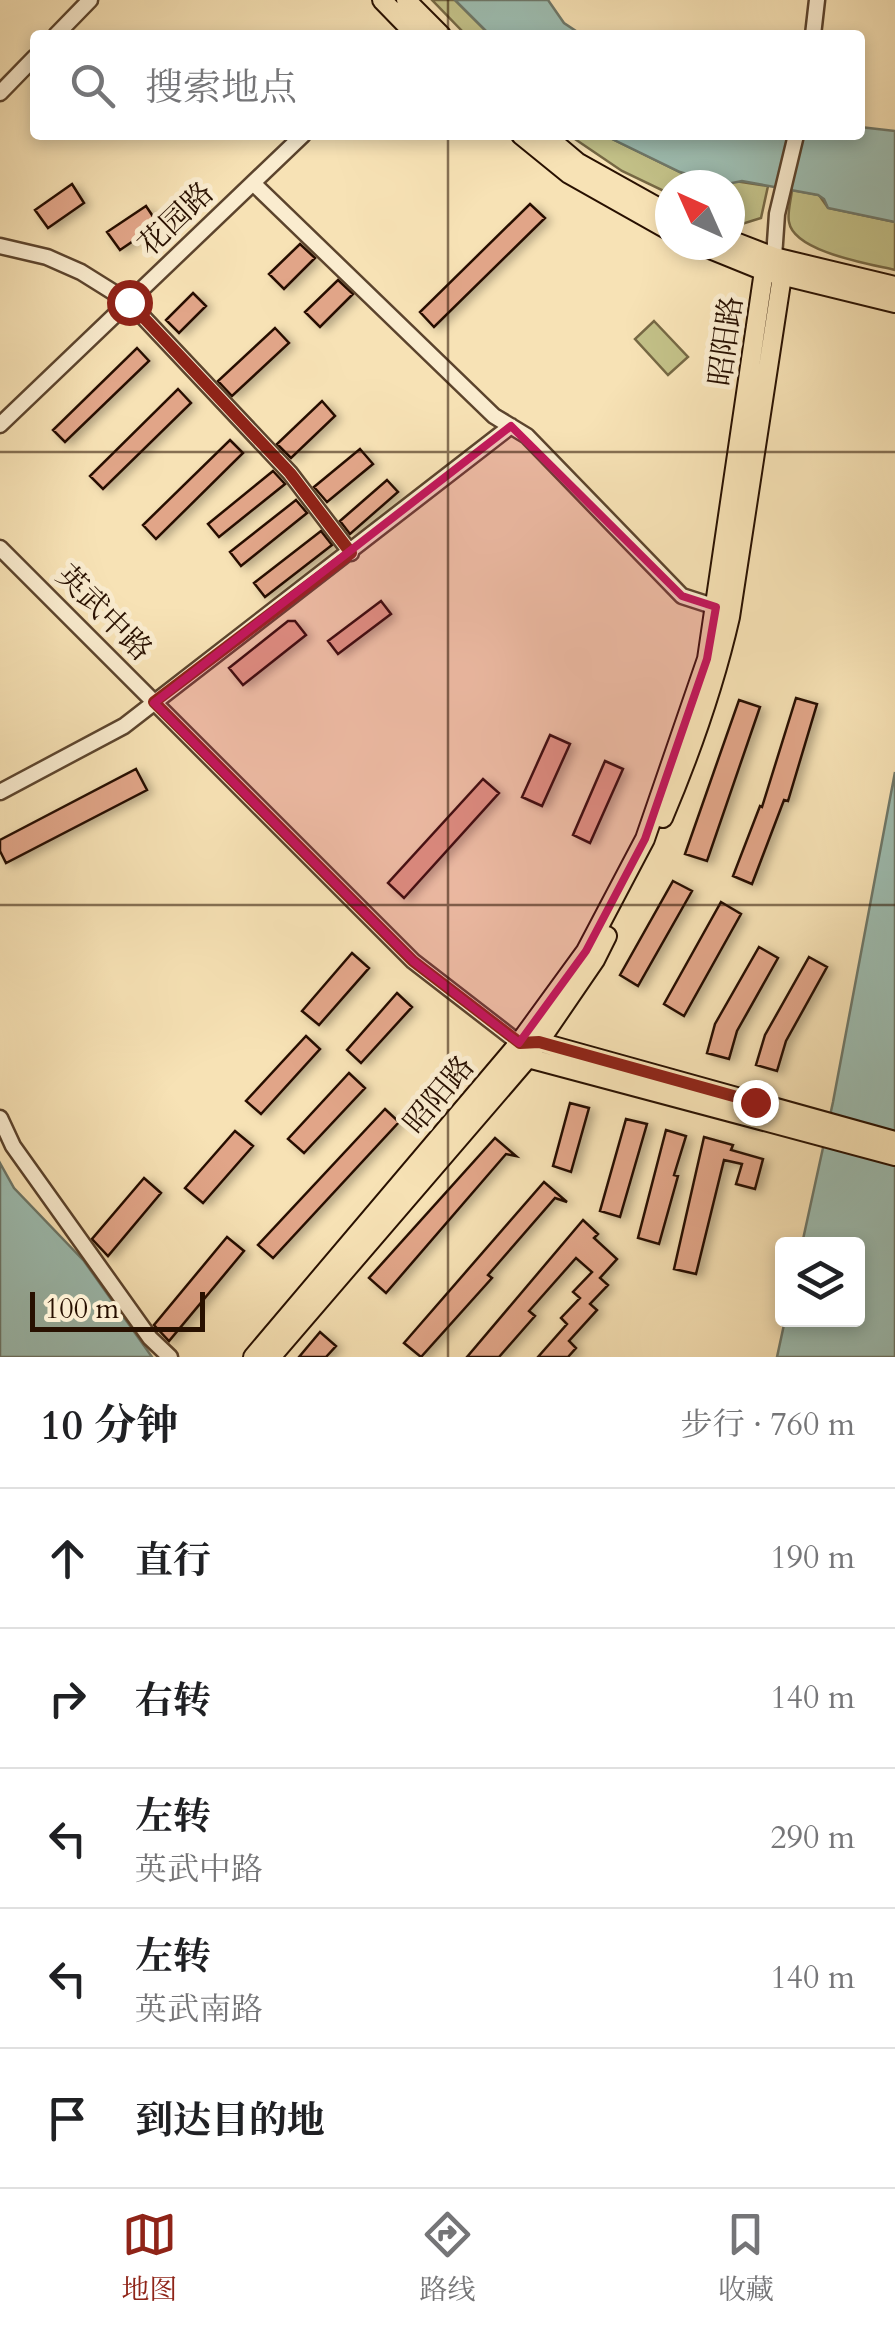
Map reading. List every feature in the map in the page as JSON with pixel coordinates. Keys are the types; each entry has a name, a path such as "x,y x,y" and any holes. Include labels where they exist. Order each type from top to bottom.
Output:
{"main road":[{"path":"382,0 414,30"},
{"path":"406,0 414,30"},
{"path":"527,140 569,174 655,222"},
{"path":"551,140 577,162 655,206"},
{"path":"745,250 773,268"},
{"path":"745,259 856,285 895,286"},
{"name":"昭阳路","path":"271,1357 524,1051 586,951 644,839 707,659 773,268"},
{"name":"昭阳路","path":"253,1357 524,1051 539,1042 595,960 652,845 693,747 719,667 730,617 773,268"},
{"path":"856,285 895,303"},
{"path":"539,1042 895,1156"},
{"path":"524,1051 895,1142"}],"street":[{"path":"61,30 90,0"},
{"path":"814,30 818,0"},
{"path":"0,94 30,62"},
{"name":"花园路","path":"0,425 298,140"},
{"path":"773,268 778,214 795,140"},
{"path":"253,183 494,416 526,436 682,596 716,607"},
{"path":"0,246 47,256 82,272 129,302 290,473 351,553"},
{"path":"0,792 124,726 511,426"},
{"name":"英武中路","path":"0,548 413,961 524,1051"},
{"path":"0,1118 13,1146 150,1338 170,1357"}],"highlighted area":[{"path":"511,426 682,596 716,607 707,659 645,839 586,951 519,1043 413,961 154,703"}],"shaded area":[{"path":"432,0 455,0 485,30 461,30"},
{"path":"455,0 548,0 564,23 574,30 485,30"},
{"path":"865,128 895,131 895,222 828,208 818,195 745,182 745,170 676,170 614,140 865,140"},
{"path":"576,140 614,140 676,170 655,170 655,187 622,171"},
{"path":"745,183 768,186 761,218 745,223"},
{"path":"792,190 819,195 828,208 895,222 895,270 834,255 804,241 789,222"},
{"path":"654,321 688,357 668,375 635,339"},
{"path":"895,772 895,1357 777,1357 783,1327 865,1327 865,1237 804,1237"},
{"path":"0,1163 14,1188 84,1261 152,1357 0,1357"}],"building":[{"path":"72,184 84,203 48,228 35,210"},
{"path":"530,204 545,218 434,327 420,312"},
{"path":"146,206 158,224 120,250 107,232"},
{"path":"300,244 315,258 284,289 269,274"},
{"path":"338,280 353,294 320,327 305,312"},
{"path":"193,293 206,306 179,333 166,320"},
{"path":"275,328 289,343 232,396 218,381"},
{"path":"137,348 149,361 65,442 53,430"},
{"path":"178,389 191,403 103,489 90,476"},
{"path":"322,401 335,416 291,458 277,444"},
{"path":"230,440 243,453 156,539 143,525"},
{"path":"360,449 373,464 327,502 314,487"},
{"path":"273,471 285,484 219,537 208,524"},
{"path":"387,480 398,492 350,534 340,521"},
{"path":"296,500 307,513 241,566 230,552"},
{"path":"321,531 332,545 265,597 254,583"},
{"path":"381,601 391,614 338,654 328,641"},
{"path":"288,621 295,621 306,635 243,685 229,668"},
{"path":"796,698 817,704 788,801 784,800 752,884 733,876 762,807"},
{"path":"739,700 760,707 707,861 685,854"},
{"path":"550,735 570,744 542,806 522,797"},
{"path":"605,761 623,769 590,843 573,835"},
{"path":"136,769 147,790 6,863 0,840"},
{"path":"483,779 499,793 404,898 388,883"},
{"path":"673,881 692,891 638,986 620,975"},
{"path":"721,902 741,914 684,1016 664,1004"},
{"path":"759,947 778,958 737,1031 729,1059 707,1053 715,1024"},
{"path":"352,953 369,968 319,1025 302,1011"},
{"path":"809,957 827,967 786,1041 777,1071 756,1065 765,1035"},
{"path":"397,993 412,1007 361,1063 347,1050"},
{"path":"306,1036 320,1049 261,1114 246,1101"},
{"path":"349,1073 365,1088 304,1153 288,1139"},
{"path":"570,1103 589,1108 571,1172 553,1166"},
{"path":"385,1109 399,1122 273,1258 258,1245"},
{"path":"626,1119 647,1124 620,1217 600,1211"},
{"path":"666,1130 686,1136 659,1244 638,1238"},
{"path":"235,1131 253,1146 203,1203 185,1188"},
{"path":"704,1137 763,1159 755,1189 736,1184 742,1164 724,1160 696,1274 674,1269"},
{"path":"495,1138 516,1156 506,1154 386,1293 369,1278"},
{"path":"144,1178 161,1193 108,1256 92,1239"},
{"path":"544,1182 567,1202 555,1198 488,1275 492,1278 421,1357 404,1343"},
{"path":"583,1220 598,1234 594,1238 617,1259 600,1278 608,1285 590,1304 597,1310 569,1341 576,1348 568,1357 538,1357 567,1324 561,1318 580,1298 573,1292 592,1272 576,1258 529,1311 535,1316 499,1357 467,1357"},
{"path":"227,1237 244,1251 169,1341 154,1325"},
{"path":"320,1332 336,1346 326,1357 299,1357"}],"route":[{"path":"129,302 290,473 351,553 154,702 413,961 520,1043 539,1042 755,1102"}]}
